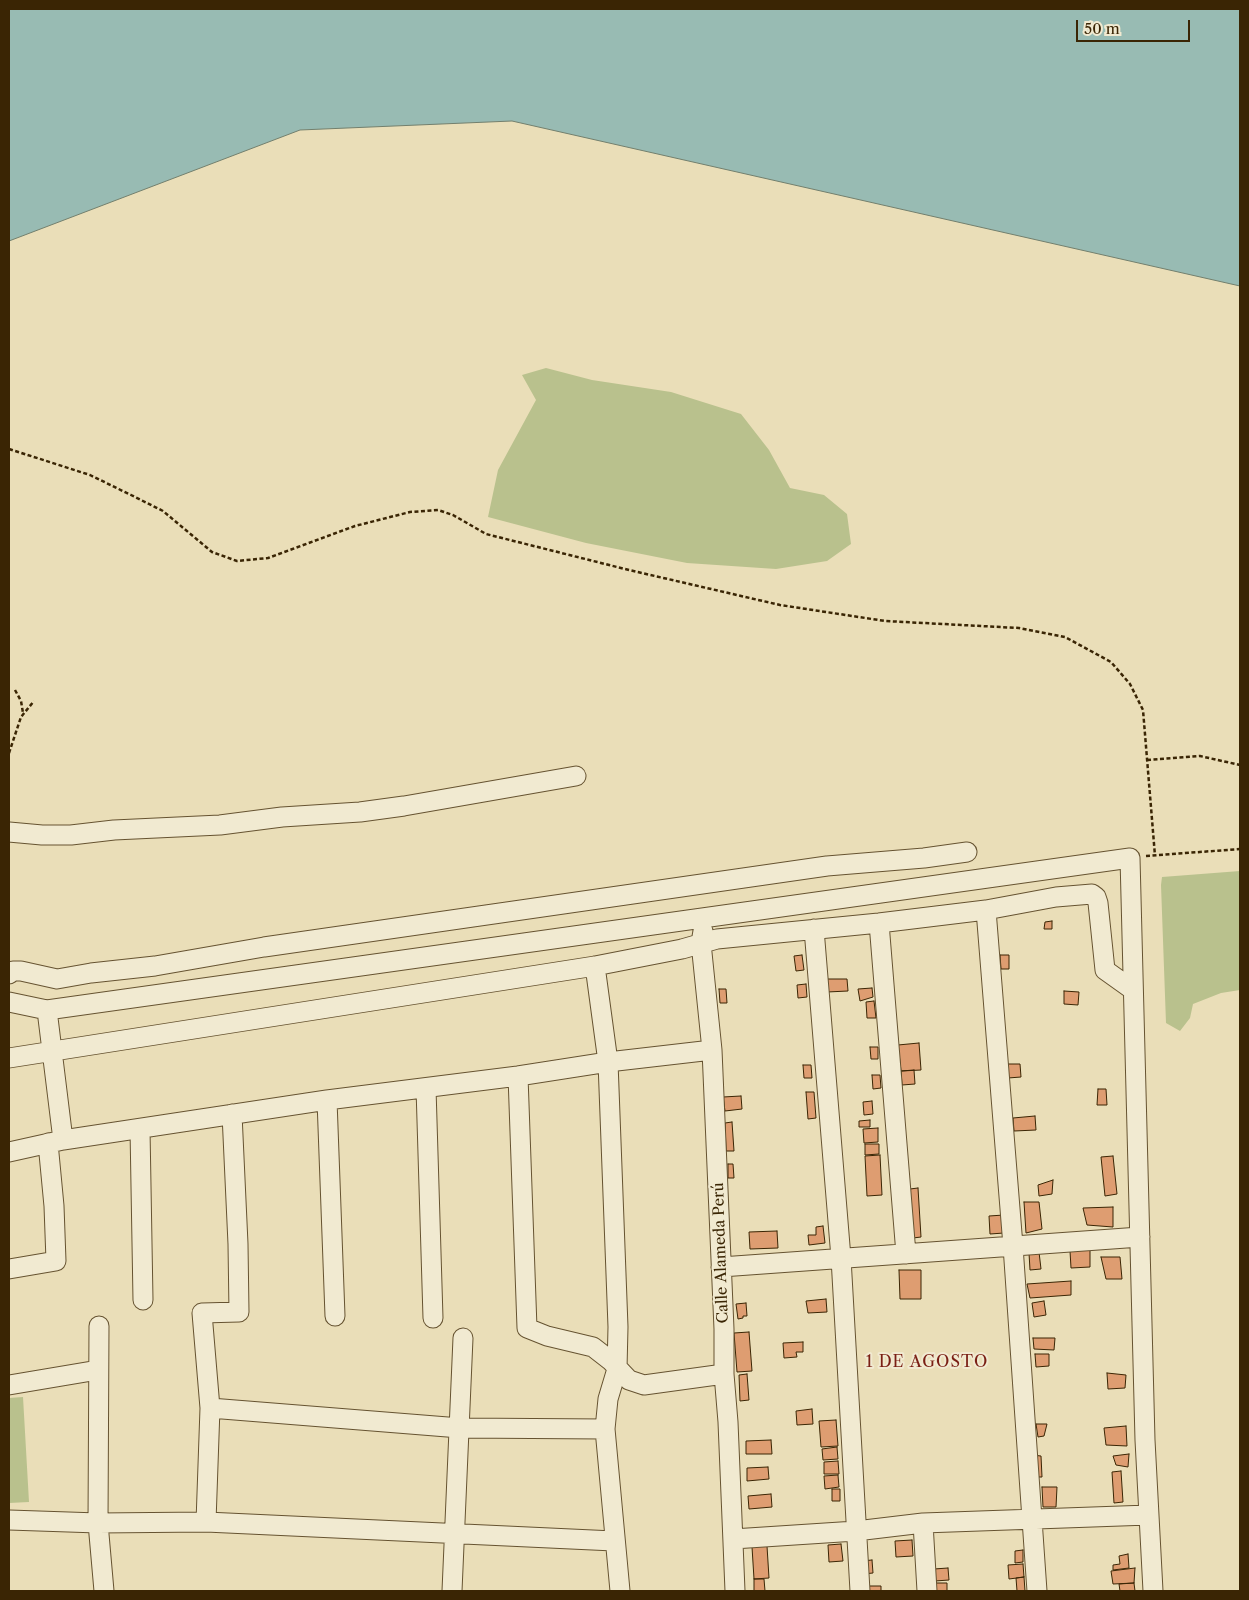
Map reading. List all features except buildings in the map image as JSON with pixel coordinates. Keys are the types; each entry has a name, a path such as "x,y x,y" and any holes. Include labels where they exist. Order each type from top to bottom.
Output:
{"street":[{"path":"9,832 71,835 114,830 220,825 282,817 360,812 576,776"},
{"path":"9,974 14,971 21,971 57,979 155,966 264,947 827,866 924,858 967,852"},
{"path":"9,1002 47,1010 1130,858 1145,1431 1153,1591"},
{"path":"9,1058 595,966 682,949 717,939 879,923 986,910 1056,897 1092,894 1096,897 1098,903 1105,970 1133,990"},
{"path":"986,910 1013,1246 1037,1591"},
{"name":"Calle Alameda Perú","path":"706,916 701,943 712,1050 724,1374 728,1422 735,1591"},
{"path":"879,923 906,1254"},
{"path":"814,930 841,1258 860,1591"},
{"path":"595,966 608,1062 618,1327 617,1369 608,1399 605,1429 620,1591"},
{"path":"9,1269 56,1261 54,1206 55,1141 47,1010"},
{"path":"9,1152 55,1141 327,1100 712,1050"},
{"path":"518,1076 527,1328 547,1336 593,1347 611,1361 629,1380 644,1385 724,1374"},
{"path":"426,1088 433,1318"},
{"path":"327,1100 334,1316"},
{"path":"206,1522 210,1408 202,1313 239,1312 232,1114"},
{"path":"140,1128 143,1300"},
{"path":"721,1267 1140,1237"},
{"path":"99,1326 98,1523 104,1591"},
{"path":"452,1591 464,1338"},
{"path":"9,1385 98,1370"},
{"path":"210,1408 460,1428 605,1429"},
{"path":"732,1539 856,1531 923,1523 1149,1515"},
{"path":"9,1520 98,1523 206,1522 614,1541"},
{"path":"923,1523 927,1591"}],"path":[{"path":"9,449 90,475 163,511 212,552 237,561 268,558 355,526 410,512 438,510 486,534 639,572 780,604 885,621 1019,628 1065,637 1111,662 1130,684 1143,710 1155,856"},
{"path":"15,690 21,701 23,713"},
{"path":"9,753 17,724 23,713 34,701"},
{"path":"1147,760 1200,756 1240,765"},
{"path":"1130,858 1240,849"}],"green space":[{"path":"546,368 592,380 671,392 741,414 769,450 790,488 824,495 847,514 851,544 827,561 776,569 687,563 586,543 488,517 498,470 536,400 522,375"},
{"path":"1240,871 1240,990 1221,993 1193,1004 1190,1018 1180,1031 1166,1023 1162,877"},
{"path":"23,1397 29,1502 9,1503 9,1398"}],"water":[{"path":"9,9 1240,9 1240,286 512,121 300,130 9,241"}],"district":[{"name":"1 DE AGOSTO","path":"927,1362"}]}
